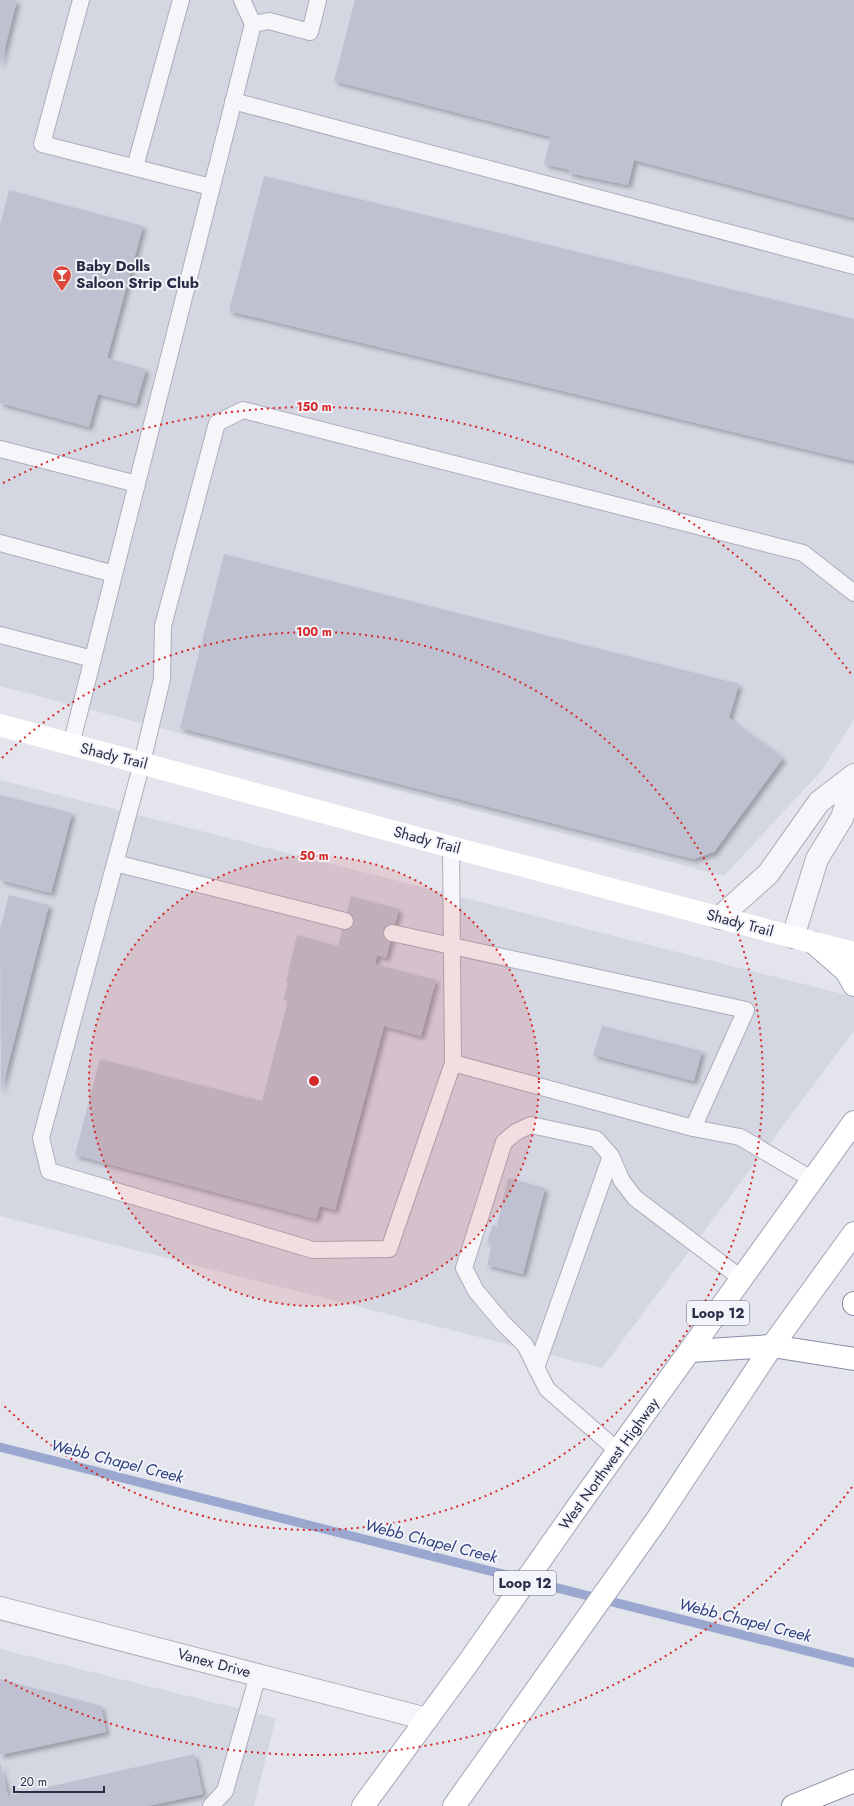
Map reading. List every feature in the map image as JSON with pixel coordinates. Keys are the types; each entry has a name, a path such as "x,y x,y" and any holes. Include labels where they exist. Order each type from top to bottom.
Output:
{"main road":[{"name":"Shady Trail","path":"0,725 452,847 854,953"},
{"path":"814,943 846,971 854,985"},
{"name":"West Northwest Highway","path":"363,1806 468,1663 581,1502 691,1351 854,1122"},
{"path":"454,1806 656,1521 772,1346 854,1233"},
{"path":"691,1351 772,1346 854,1359"},
{"path":"793,1806 854,1782"}],"street":[{"path":"719,918 768,874 820,802 854,775"},
{"path":"793,937 817,859 842,818 854,779"},
{"name":"Vanex Drive","path":"0,1608 427,1719"}],"lane":[{"path":"81,0 42,144 212,187"},
{"path":"135,168 181,0"},
{"path":"71,745 253,24 242,0"},
{"path":"253,24 269,21 310,32 318,0"},
{"path":"233,101 854,266"},
{"path":"452,847 451,946 453,1063 389,1249 313,1250 49,1171 41,1138 142,763 162,678 163,626 217,423 243,410 803,553 854,593"},
{"path":"0,449 137,484"},
{"path":"0,543 114,574"},
{"path":"0,635 93,659"},
{"path":"115,863 345,921"},
{"path":"392,933 746,1010 693,1128"},
{"path":"453,1063 693,1128 740,1137 813,1180"},
{"path":"618,1452 547,1389 525,1345 502,1322 476,1291 464,1268 504,1142 516,1132 531,1125 596,1139 611,1156 622,1181 635,1198 742,1279"},
{"path":"536,1368 611,1156"},
{"path":"211,1806 225,1791 258,1675"}],"shaded area":[{"path":"0,0 854,0 854,719 823,769 724,876 0,686"},
{"path":"0,780 854,997 854,1031 602,1368 0,1216"},
{"path":"0,1649 276,1718 254,1806 0,1806"}],"building":[{"path":"0,0 17,0 1,63 0,63"},
{"path":"355,0 854,0 854,218 634,160 628,185 569,173 570,170 544,164 551,137 334,81"},
{"path":"264,176 854,319 854,461 229,311"},
{"name":"Baby Dolls Saloon Strip Club","path":"9,190 143,226 107,358 146,369 136,404 98,394 89,427 0,403 0,225"},
{"path":"224,554 739,684 729,718 783,758 714,852 693,859 180,728"},
{"path":"0,795 72,813 51,893 0,880"},
{"path":"9,895 49,905 1,1092 0,929"},
{"path":"351,896 399,909 386,958 377,955 375,964 436,980 421,1036 384,1026 335,1210 320,1206 316,1219 75,1155 100,1059 262,1101 288,1001 284,1000 288,982 286,981 297,935 338,946"},
{"path":"602,1026 702,1051 694,1081 593,1055"},
{"path":"508,1178 545,1188 523,1274 487,1265 492,1244 487,1242 493,1225 497,1226"},
{"path":"0,1679 101,1706 106,1732 0,1755"},
{"path":"194,1754 203,1794 148,1806 0,1806 0,1762 8,1796"}],"waterway":[{"name":"Webb Chapel Creek","path":"0,1447 854,1663"}],"place":[{"name":"Baby Dolls Saloon Strip Club","path":"62,292"}]}
